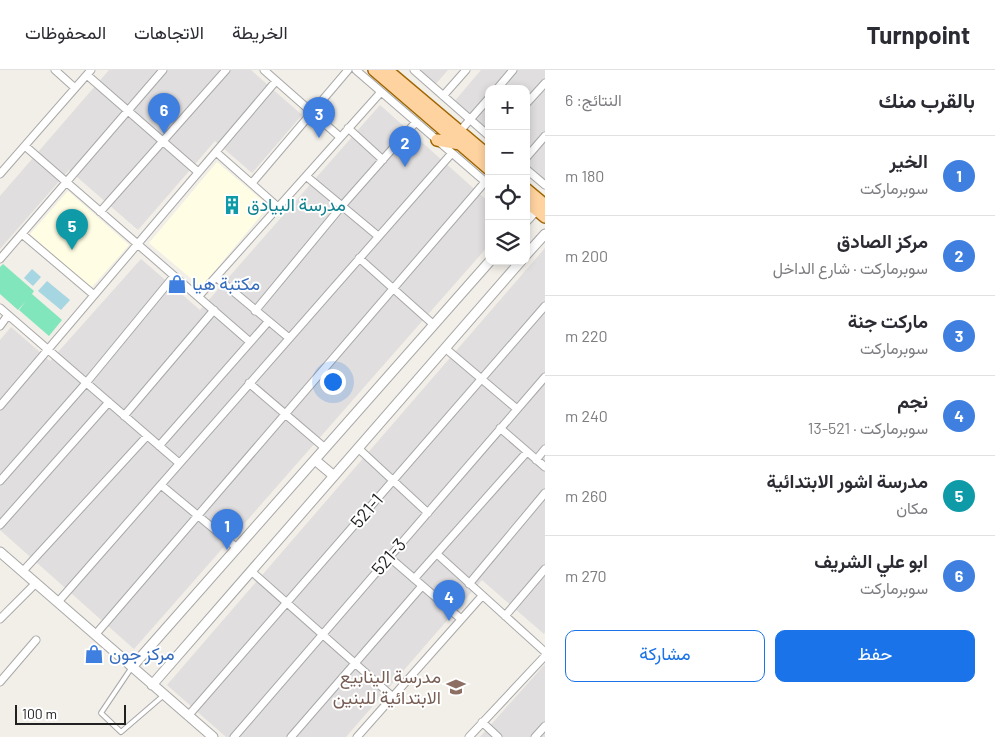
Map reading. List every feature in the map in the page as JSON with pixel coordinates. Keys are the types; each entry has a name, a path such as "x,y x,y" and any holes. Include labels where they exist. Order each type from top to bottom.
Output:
{"main road":[{"path":"374,70 485,165"},
{"path":"387,70 485,153"},
{"path":"437,140 461,144"},
{"path":"530,193 542,205"}],"street":[{"path":"55,70 75,88"},
{"path":"0,259 163,70"},
{"path":"100,212 226,70"},
{"path":"264,70 340,137"},
{"path":"252,183 348,70"},
{"path":"356,70 485,182"},
{"path":"414,70 485,132"},
{"path":"443,96 466,70"},
{"path":"500,85 513,70"},
{"path":"0,174 89,72 127,110 198,172"},
{"path":"0,406 276,81"},
{"path":"530,100 545,83"},
{"path":"198,296 381,92"},
{"path":"460,131 485,102"},
{"path":"255,311 341,207 416,122"},
{"path":"348,128 383,160"},
{"path":"530,153 545,136"},
{"path":"25,146 250,342"},
{"path":"216,152 278,206"},
{"path":"58,602 452,153"},
{"path":"530,172 545,185"},
{"path":"306,176 378,236"},
{"path":"95,635 393,288 485,186"},
{"path":"530,216 542,205"},
{"path":"22,234 94,295"},
{"path":"530,251 545,234"},
{"path":"359,258 434,325"},
{"path":"132,667 486,265"},
{"path":"152,684 518,265"},
{"path":"0,481 86,383 174,276"},
{"path":"216,277 289,338"},
{"name":"521-1","path":"188,716 545,306"},
{"path":"0,308 179,463"},
{"path":"124,416 214,310"},
{"path":"0,326 8,316"},
{"path":"159,446 268,322"},
{"path":"445,348 516,410"},
{"name":"521-3","path":"234,737 545,376"},
{"path":"249,383 325,448"},
{"path":"0,525 109,402"},
{"path":"500,428 545,467"},
{"path":"23,571 147,436"},
{"path":"358,448 428,513"},
{"path":"536,460 545,449"},
{"path":"414,579 527,452"},
{"path":"315,460 334,476"},
{"path":"161,485 237,548"},
{"path":"469,584 545,494"},
{"path":"0,552 213,737"},
{"path":"437,554 544,650 469,737"},
{"path":"389,557 461,619"},
{"path":"505,616 545,569"},
{"path":"251,571 392,697"},
{"path":"0,619 36,583"},
{"path":"291,737 422,586"},
{"path":"357,737 482,596"},
{"path":"0,682 36,640"},
{"path":"482,722 498,737"},
{"path":"535,737 545,726"}],"lane":[{"path":"132,667 101,713 121,732 164,695"}],"shaded area":[{"path":"109,70 251,70 302,115 252,173 215,141 138,230 69,170 0,249 0,196"},
{"path":"414,70 448,70 433,87"},
{"path":"481,70 545,70 545,182 530,169 530,85 485,85 485,130 453,103"},
{"path":"380,105 485,198 485,250 134,649 0,530 0,340 11,327 50,361 141,259 200,310"},
{"path":"217,162 269,206 201,287 149,243"},
{"path":"68,191 129,245 91,288 30,234"},
{"path":"545,248 544,634 482,580 346,737 226,737 167,685"},
{"path":"545,664 545,737 480,737"}],"green space":[{"path":"3,264 34,291 32,294 62,320 49,336 19,310 26,301 18,310 0,294 0,267"}],"water":[{"path":"32,269 41,277 33,286 24,278"},
{"path":"47,281 70,300 61,310 38,291"}],"place":[{"name":"ابو علي الشريف","path":"164,134"},
{"name":"ماركت جنة","path":"319,138"},
{"name":"مركز الصادق","path":"405,167"},
{"name":"مدرسة البيادق","path":"232,205"},
{"name":"مدرسة اشور الابتدائية","path":"72,250"},
{"name":"مكتبة هيا","path":"177,284"},
{"name":"الخير","path":"227,550"},
{"name":"نجم","path":"449,621"},
{"name":"مركز جون","path":"94,654"},
{"name":"مدرسة الينابيع الابتدائية للبنين","path":"456,687"}]}
